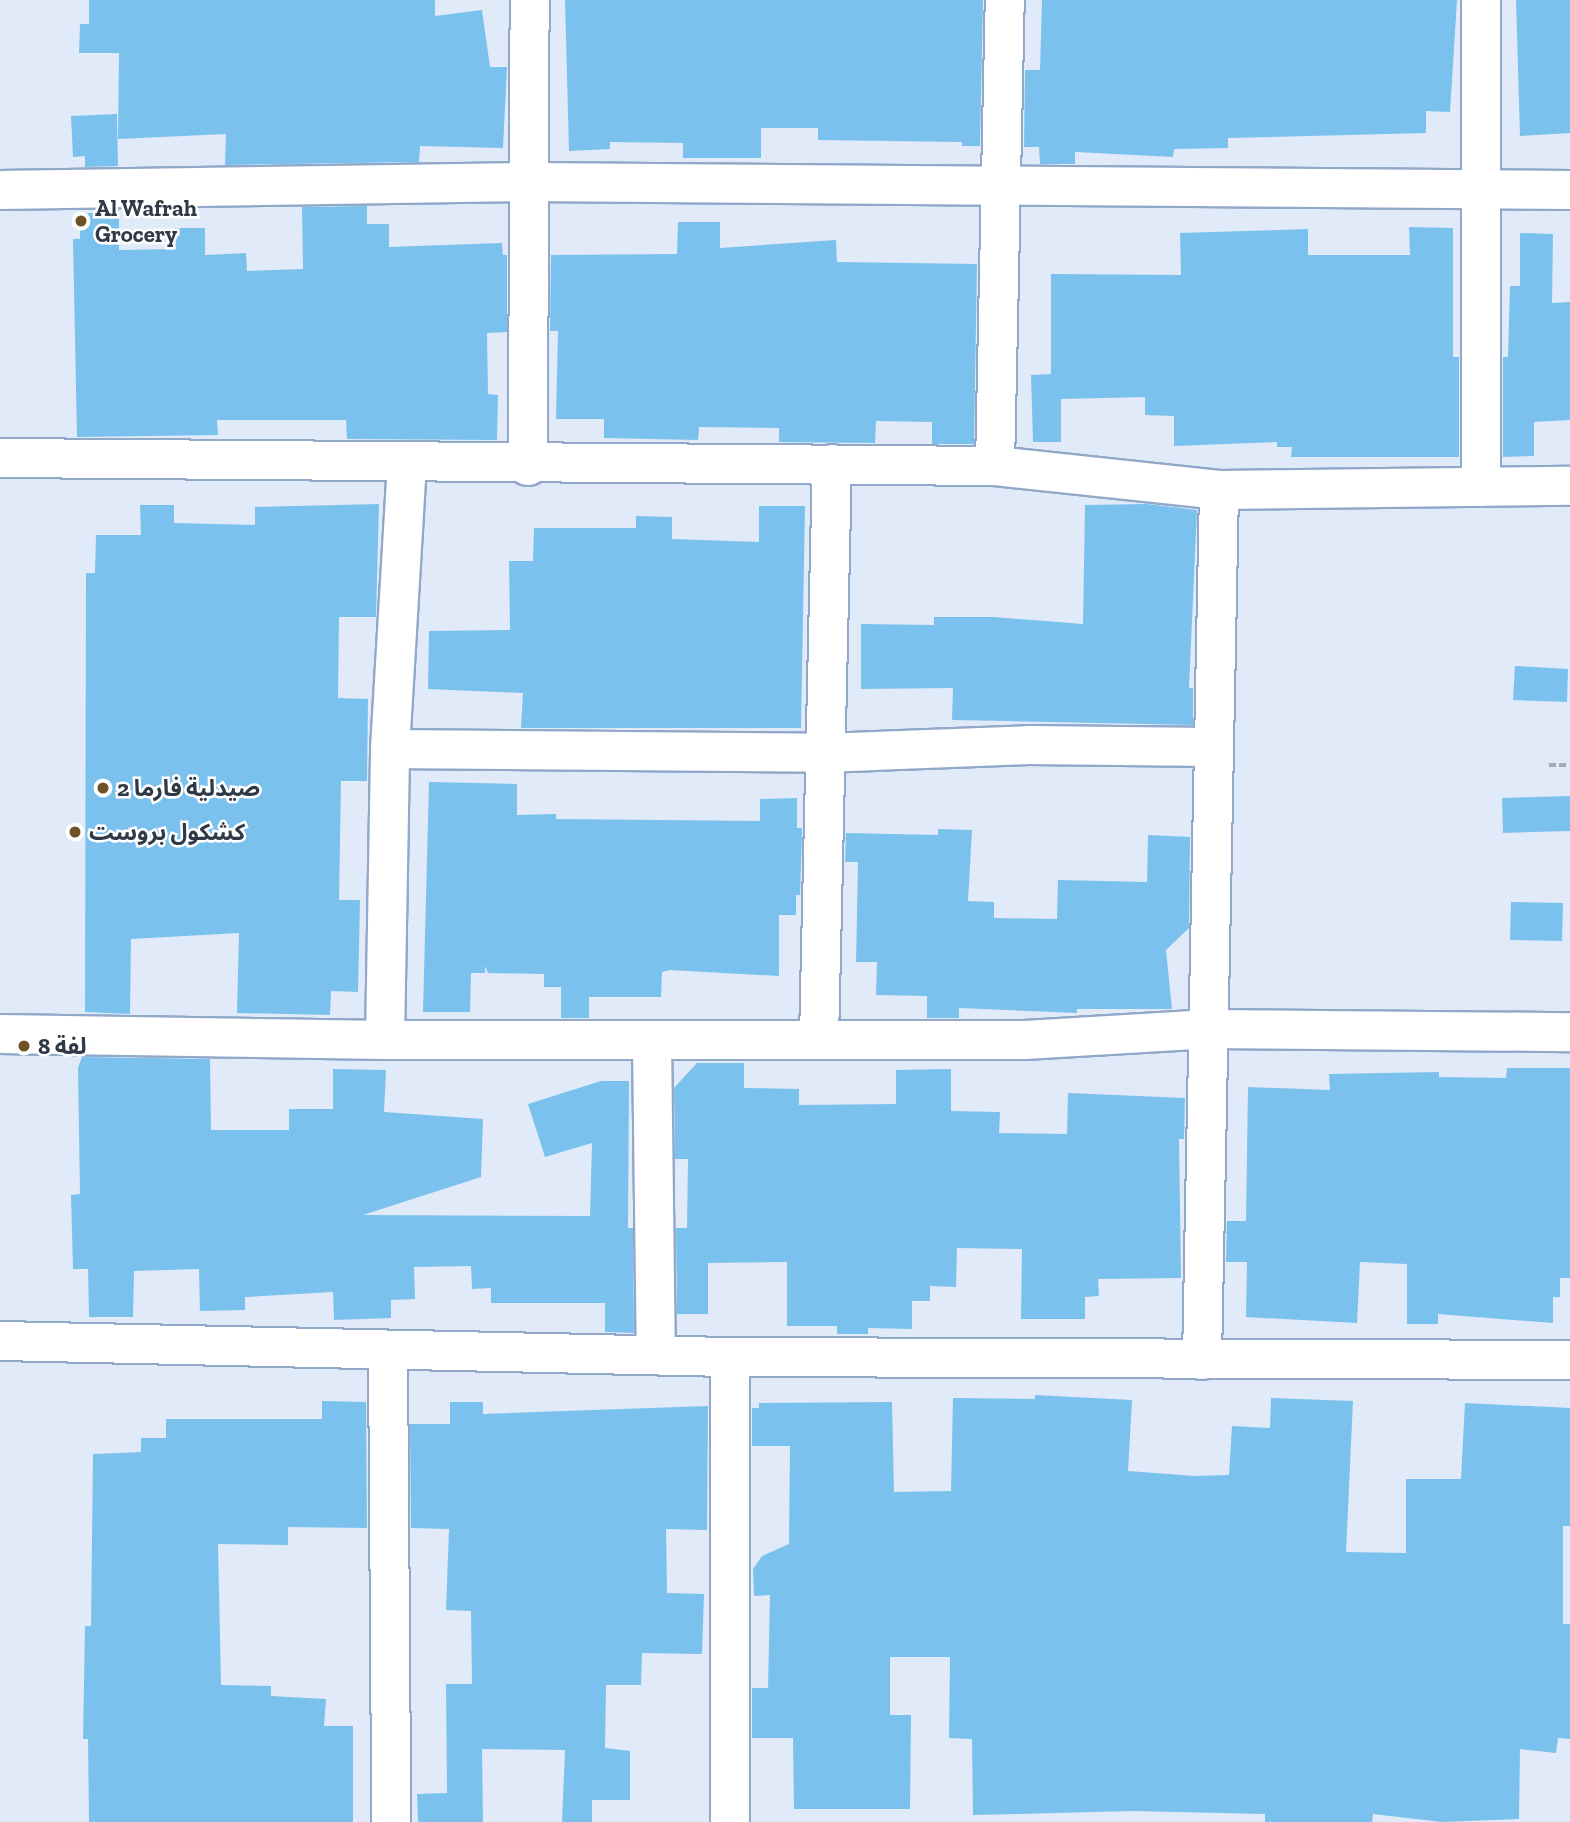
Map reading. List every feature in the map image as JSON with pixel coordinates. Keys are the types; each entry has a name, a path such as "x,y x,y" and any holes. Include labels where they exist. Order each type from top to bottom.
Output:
{"street":[{"path":"528,466 530,0"},
{"path":"995,466 1005,0"},
{"path":"1481,0 1478,189 1481,487"},
{"path":"0,190 529,182 1002,182 1570,190"},
{"path":"0,458 528,466 995,466 1219,490 1570,486"},
{"path":"385,1040 390,749 407,464"},
{"path":"818,1040 832,464"},
{"path":"1202,1360 1211,1029 1213,747 1219,490"},
{"path":"390,749 824,753 1029,745 1213,747"},
{"path":"0,1034 385,1040 1025,1040 1211,1029 1570,1032"},
{"path":"652,1040 656,1355"},
{"path":"0,1341 388,1352 730,1357 1570,1360"},
{"path":"388,1352 391,1822"},
{"path":"730,1357 730,1822"}],"path":[{"path":"1549,765 1570,765"}],"building":[{"path":"89,0 435,0 435,16 482,10 490,67 507,67 503,148 420,146 419,162 225,165 226,134 118,139 119,53 79,53 80,24 89,24"},
{"path":"565,0 983,0 980,146 962,146 962,142 818,140 818,128 761,128 761,158 683,158 683,143 610,142 610,149 569,151"},
{"path":"1042,0 1457,0 1450,112 1426,111 1426,133 1228,138 1228,148 1174,149 1173,157 1075,152 1075,164 1040,164 1039,147 1024,147 1025,70 1040,70"},
{"path":"1516,0 1570,0 1570,133 1520,136"},
{"path":"117,114 118,166 85,167 85,156 73,157 71,116"},
{"path":"367,206 367,224 389,224 389,247 502,243 503,255 507,255 507,332 487,333 488,394 498,395 497,440 347,439 346,420 217,420 218,435 77,437 73,239 80,239 80,214 119,210 119,250 175,249 175,228 205,228 205,255 246,253 247,271 303,269 302,207"},
{"path":"678,222 720,222 720,248 836,240 837,262 977,264 974,444 932,444 932,422 876,421 875,443 779,442 779,428 699,427 698,440 604,438 604,419 556,419 558,331 550,331 551,255 677,254"},
{"path":"1409,227 1453,228 1453,357 1459,357 1459,457 1291,457 1292,447 1277,447 1277,442 1174,446 1174,416 1145,415 1145,397 1061,399 1061,442 1033,442 1031,375 1051,374 1051,274 1181,275 1180,233 1308,229 1308,255 1410,255"},
{"path":"1520,233 1553,234 1552,303 1570,302 1570,420 1534,422 1534,456 1503,457 1503,357 1508,357 1510,286 1520,286"},
{"path":"379,504 376,617 339,617 338,698 368,699 367,781 341,781 339,900 360,900 358,992 331,991 330,1015 237,1013 239,933 131,939 130,1014 85,1012 86,573 95,573 96,535 141,535 140,505 174,505 174,523 255,525 255,507"},
{"path":"1147,504 1197,510 1189,688 1193,688 1193,725 952,720 953,688 861,689 861,624 934,625 934,617 993,617 1083,624 1085,505"},
{"path":"759,506 805,506 801,728 521,728 523,693 428,689 429,631 510,630 509,561 533,561 534,528 636,528 636,516 672,517 672,539 759,542"},
{"path":"1515,666 1568,669 1567,702 1513,700"},
{"path":"429,782 517,784 517,815 556,814 556,819 760,821 760,799 797,798 797,828 802,828 800,895 796,895 796,915 779,915 779,976 670,970 662,972 661,997 589,997 589,1018 561,1018 561,987 544,987 544,974 488,973 485,966 485,973 471,973 470,1012 423,1012"},
{"path":"1570,796 1570,831 1503,833 1502,798"},
{"path":"938,829 972,830 968,901 994,902 994,918 1057,919 1058,880 1147,882 1148,835 1190,837 1189,928 1166,950 1172,1009 1077,1009 1077,1013 959,1008 959,1018 927,1018 927,996 876,995 877,962 856,962 858,862 845,862 846,833 938,835"},
{"path":"1511,902 1563,903 1562,941 1510,940"},
{"path":"82,1057 210,1059 211,1130 289,1130 289,1109 333,1109 333,1069 386,1070 384,1112 483,1119 481,1177 363,1215 590,1216 592,1143 545,1157 528,1104 601,1081 629,1081 628,1228 633,1228 634,1333 605,1332 605,1303 491,1303 491,1288 472,1289 471,1266 414,1267 415,1299 391,1300 391,1318 334,1320 333,1292 245,1297 245,1310 200,1311 199,1269 134,1271 133,1317 89,1317 88,1269 73,1269 71,1195 80,1194 78,1068"},
{"path":"697,1063 744,1063 744,1088 799,1089 799,1105 896,1104 896,1070 951,1069 951,1111 1000,1112 999,1133 1067,1134 1068,1093 1185,1098 1184,1139 1179,1139 1181,1278 1098,1279 1099,1296 1085,1297 1085,1319 1021,1319 1022,1249 957,1248 956,1287 930,1286 930,1301 912,1301 912,1329 868,1328 868,1334 837,1334 837,1326 787,1326 787,1262 708,1263 708,1314 677,1314 676,1228 687,1228 688,1159 675,1159 674,1088"},
{"path":"1507,1068 1570,1068 1570,1278 1560,1278 1560,1297 1553,1297 1553,1323 1438,1314 1438,1324 1407,1324 1407,1264 1360,1262 1357,1323 1246,1317 1247,1262 1226,1262 1227,1221 1246,1221 1248,1087 1330,1090 1329,1074 1439,1072 1439,1077 1506,1078"},
{"path":"1035,1395 1132,1400 1128,1471 1195,1476 1229,1475 1232,1426 1270,1428 1271,1398 1353,1401 1346,1552 1406,1553 1406,1479 1461,1479 1465,1403 1570,1408 1570,1526 1563,1526 1563,1624 1570,1624 1570,1739 1558,1738 1556,1753 1520,1749 1519,1819 1442,1822 1373,1814 1372,1822 1265,1822 1265,1814 1133,1811 973,1815 972,1739 949,1738 950,1657 890,1657 890,1715 911,1715 910,1809 794,1809 793,1738 752,1738 752,1688 768,1688 770,1595 754,1596 753,1569 762,1556 789,1544 790,1446 752,1446 752,1408 759,1408 759,1403 892,1402 894,1492 951,1491 953,1398 1035,1399"},
{"path":"322,1401 366,1402 367,1528 288,1527 288,1545 218,1544 221,1685 271,1686 271,1696 326,1699 324,1726 353,1726 353,1822 89,1822 88,1739 83,1739 85,1626 91,1626 93,1454 141,1452 141,1438 166,1438 166,1419 322,1419"},
{"path":"450,1402 483,1402 483,1414 708,1406 707,1530 666,1529 667,1593 704,1594 702,1654 642,1653 641,1685 606,1685 605,1748 630,1751 630,1800 592,1800 592,1822 562,1822 565,1750 482,1749 483,1822 418,1822 417,1794 447,1793 446,1684 472,1684 471,1611 446,1610 449,1529 411,1528 410,1424 450,1424"}],"place":[{"name":"Al Wafrah Grocery","path":"81,221"},
{"name":"صيدلية فارما 2","path":"103,788"},
{"name":"كشكول بروست","path":"75,832"},
{"name":"لفة 8","path":"24,1046"}]}
